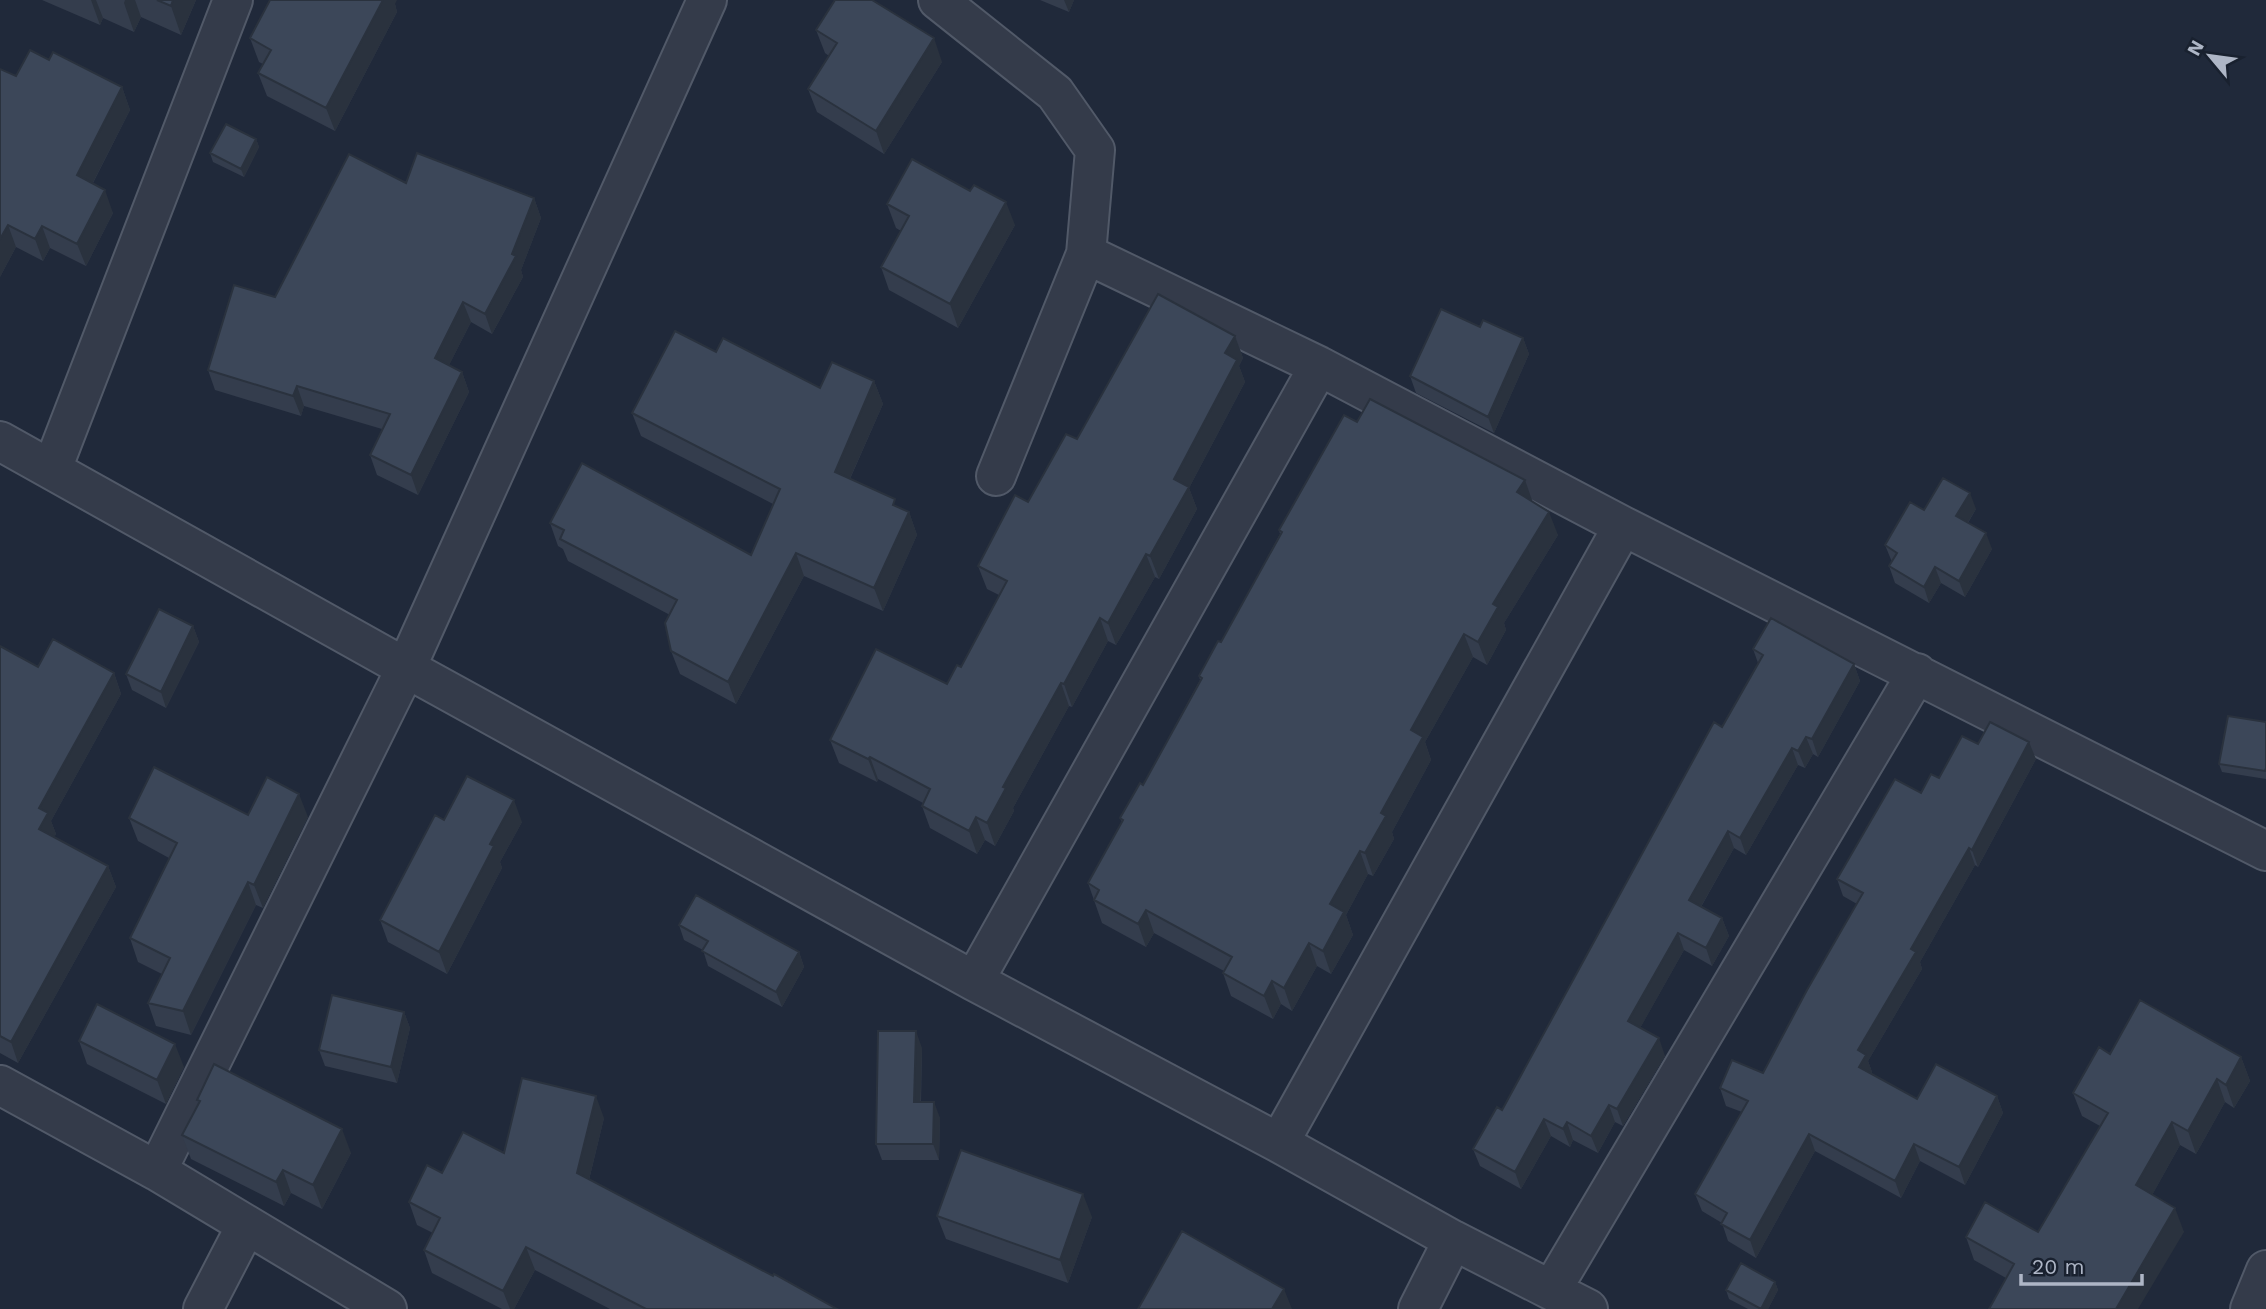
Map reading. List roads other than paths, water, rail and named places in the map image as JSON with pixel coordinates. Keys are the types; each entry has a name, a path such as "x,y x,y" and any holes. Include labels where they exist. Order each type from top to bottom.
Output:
{"street":[{"path":"52,469 233,0"},
{"path":"157,1171 406,668 707,0"},
{"path":"938,0 1055,93 1096,150 1086,254 996,476"},
{"path":"1086,254 1319,366 1623,526 2266,851"},
{"path":"974,981 1319,366"},
{"path":"0,441 974,981 1279,1143 1453,1240 1588,1309"},
{"path":"1279,1143 1623,526"},
{"path":"1552,1289 1917,673"},
{"path":"0,1085 157,1171 387,1309"},
{"path":"203,1309 246,1226"},
{"path":"1418,1309 1453,1240"},
{"path":"2250,1309 2266,1270"}]}
